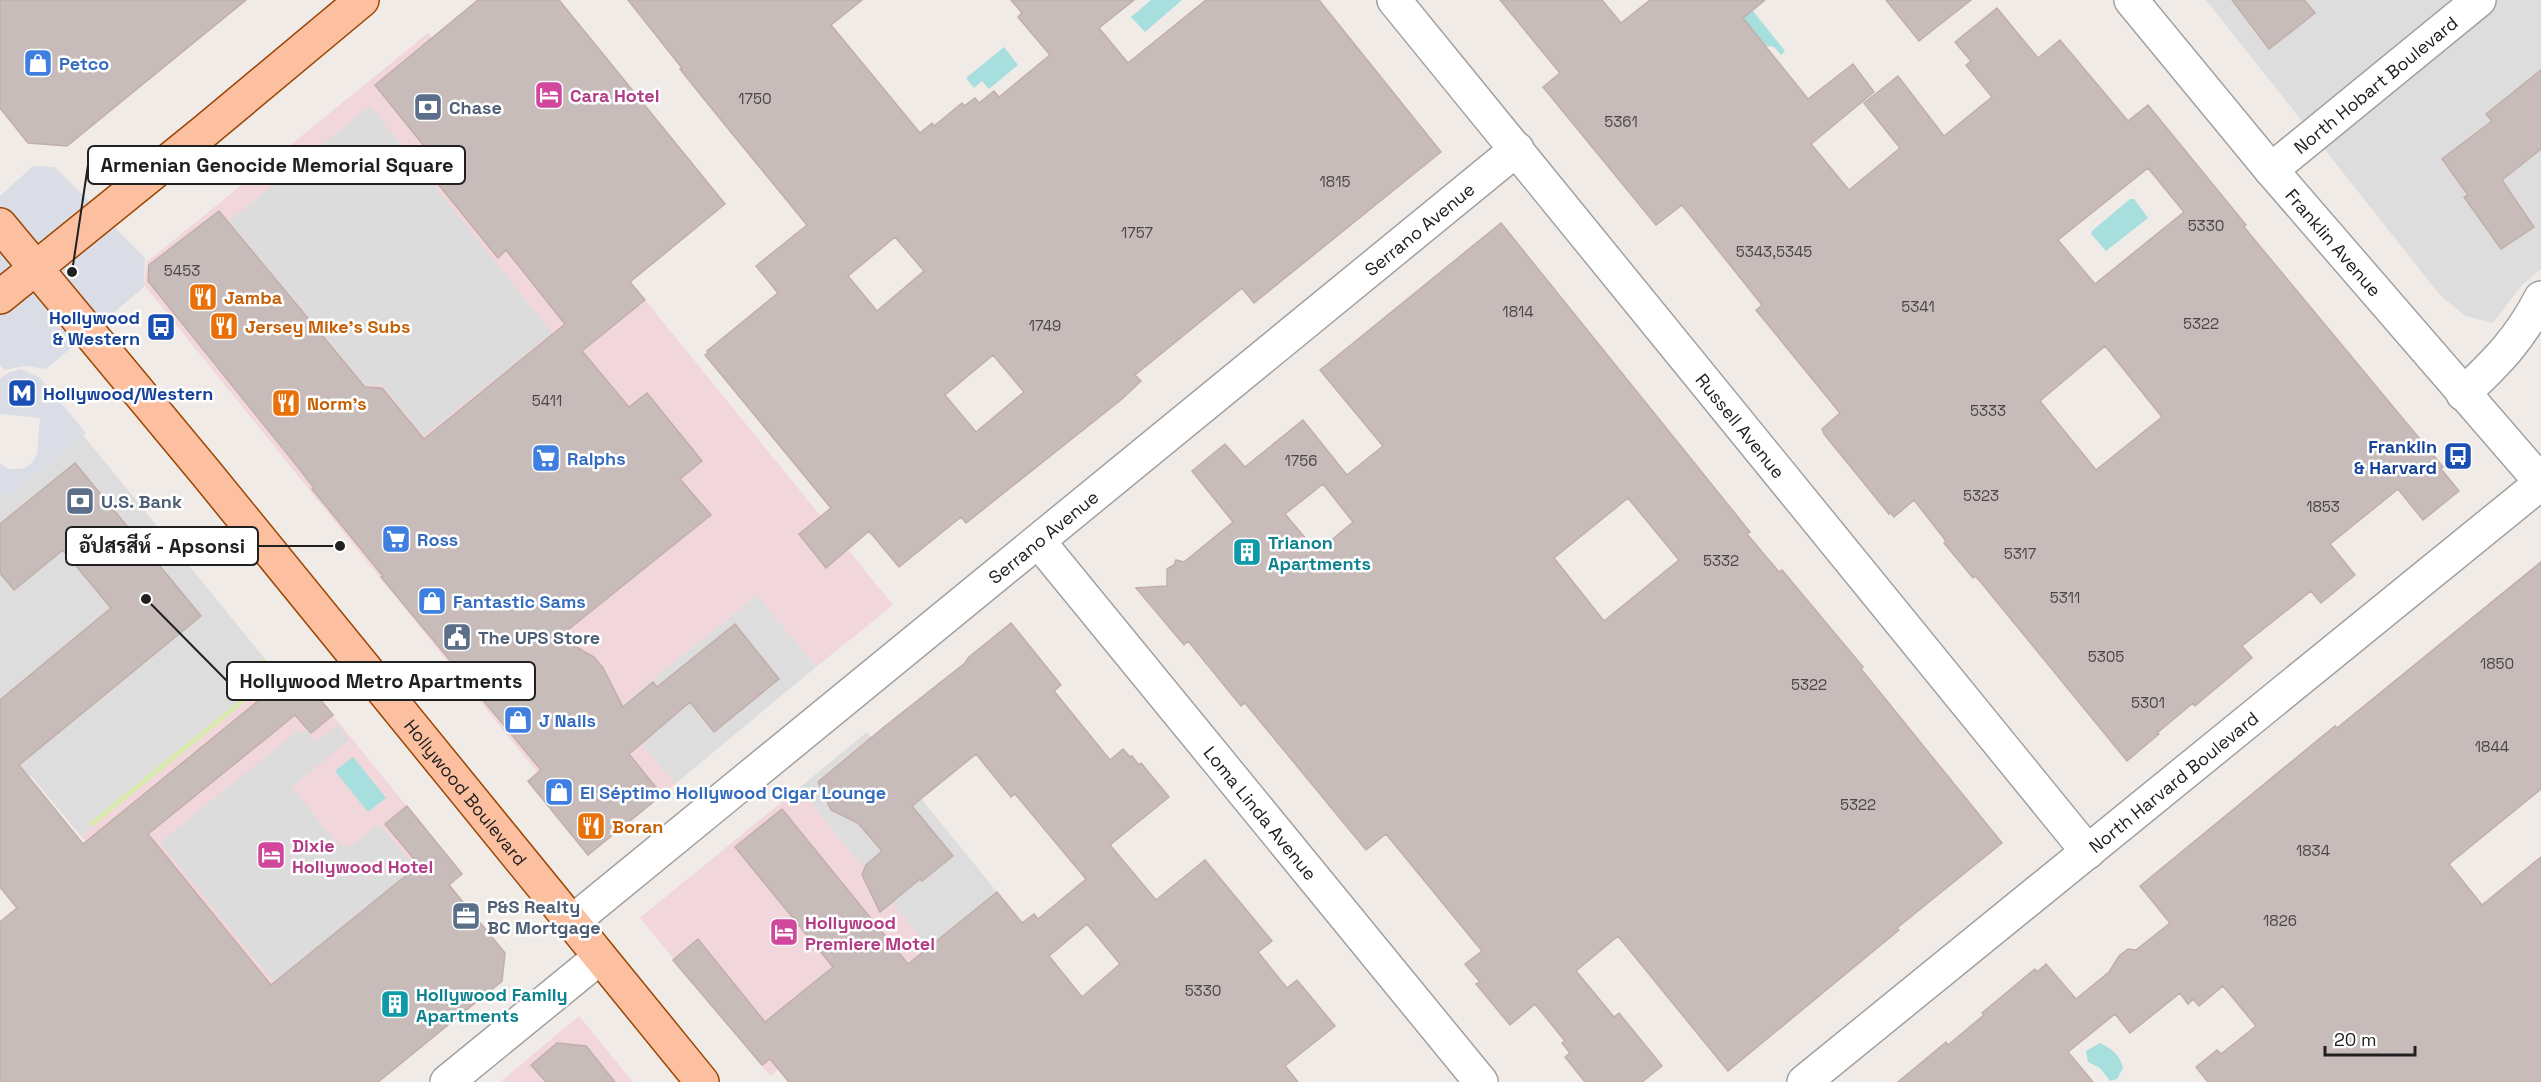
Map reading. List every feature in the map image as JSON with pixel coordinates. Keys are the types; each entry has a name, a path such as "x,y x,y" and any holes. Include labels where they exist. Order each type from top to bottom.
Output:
{"main road":[{"path":"0,297 362,0"},
{"name":"Hollywood Boulevard","path":"0,225 380,686 702,1082"}],"street":[{"name":"Russell Avenue","path":"1394,0 2088,852"},
{"name":"Franklin Avenue","path":"2132,0 2271,170 2541,483"},
{"name":"North Hobart Boulevard","path":"2271,170 2479,0"},
{"name":"Serrano Avenue","path":"571,923 1517,149"},
{"path":"2463,394 2504,355 2525,328 2541,298"},
{"name":"North Harvard Boulevard","path":"1804,1082 2541,483"},
{"name":"Loma Linda Avenue","path":"1039,542 1481,1082"},
{"path":"447,1082 599,958"}],"shaded area":[{"path":"2206,0 2541,0 2541,269 2522,285 2493,323 2465,316 2440,295"},
{"path":"428,33 893,605 816,667 757,595 615,710 675,784 588,855 528,781 537,772 144,285 147,262"},
{"path":"370,106 552,333 424,436 382,385 366,386 229,221"},
{"path":"33,166 55,167 145,258 144,285 46,369 25,366 4,370 0,364 0,196"},
{"path":"21,369 40,378 86,433 8,497 0,488 0,463 8,469 22,469 31,464 37,454 40,418 0,414 0,379 8,373"},
{"path":"83,435 278,675 81,836 31,776 0,801 0,488 8,496"},
{"path":"757,595 816,667 675,784 615,710"},
{"name":"Dixie Hollywood Hotel","path":"291,664 462,874 252,1046 81,836"},
{"path":"338,725 349,740 292,787 337,844 350,847 379,824 413,864 410,867 414,872 275,984 160,842 299,730 302,734 307,730 316,742"},
{"path":"867,732 997,892 928,947 799,788"},
{"name":"Hollywood Premiere Motel","path":"799,788 928,947 770,1076 640,918"},
{"path":"579,1016 633,1082 500,1082"}],"green space":[{"path":"265,659 278,675 92,827 89,823 260,684 248,667 252,663"}],"water":[{"path":"1151,0 1182,0 1145,32 1131,17"},
{"path":"1749,6 1785,51 1781,55 1774,47 1764,45 1743,18"},
{"path":"1004,47 1018,65 989,89 982,81 974,88 966,78"},
{"path":"2130,199 2134,199 2148,218 2106,251 2091,234 2092,231"},
{"path":"353,757 386,798 368,812 335,771"},
{"path":"2100,1043 2112,1050 2120,1059 2123,1068 2117,1079 2110,1081 2100,1068 2088,1062 2086,1051"}],"building":[{"path":"0,0 246,0 67,146 28,143 0,108"},
{"path":"478,0 559,0 725,204 630,282 645,300 582,351 629,407 647,393 702,461 680,479 711,515 559,637 594,657 603,668 623,707 653,682 657,687 735,624 779,679 714,732 690,702 629,754 662,795 588,855 528,781 541,770 381,577 383,576 312,489 314,488 301,471 148,281 149,265 219,211 365,387 382,388 424,439 565,324 506,250 498,258 439,185 449,177 375,85"},
{"path":"628,0 862,0 831,25 920,133 932,123 934,126 962,103 964,106 975,98 979,103 994,91 999,97 1050,55 1018,17 1022,13 1011,0 1134,0 1099,28 1128,63 1206,0 1319,0 1441,152 1254,303 1242,288 1135,375 1141,381 1122,399 966,523 961,517 899,567 869,531 826,568 799,534 831,508 705,355 778,293 756,266 807,225 680,69 682,68","holes":["895,237 924,271 877,311 848,276","993,355 1024,392 976,432 945,395"]},
{"path":"1500,0 1602,0 1621,23 1650,0 1765,0 1743,18 1808,99 1853,64 1874,92 1811,144 1849,190 1900,148 1864,103 1898,76 1944,136 1992,97 1966,65 1971,61 1955,42 1997,8 2038,58 2060,40 2128,121 2148,105 2246,225 2244,227 2443,467 2441,469 2459,491 2423,520 2398,489 2330,544 2355,575 2321,603 2311,591 2242,646 2252,658 2195,706 2193,703 2127,761 1979,580 1975,576 1973,578 1944,543 1946,541 1914,500 1894,517 1890,512 1889,514 1824,434 1822,429 1840,413 1756,310 1762,305 1682,205 1656,225 1543,87 1560,73","holes":["2148,168 2184,212 2095,284 2058,240","2105,346 2162,417 2096,470 2040,401"]},
{"path":"1886,0 1971,0 1919,41"},
{"path":"2232,0 2304,0 2315,13 2269,49"},
{"path":"2541,70 2541,149 2502,180 2534,227 2501,249 2464,197 2468,195 2442,159 2492,121 2486,114"},
{"path":"1501,223 1750,532 1747,534 1779,572 1782,570 1863,667 1861,669 2002,843 1897,928 1899,930 1728,1071 1618,936 1576,971 1614,1017 1619,1013 1662,1066 1642,1082 1585,1082 1565,1057 1570,1053 1562,1043 1565,1041 1535,1004 1510,1025 1476,984 1480,982 1465,964 1482,951 1386,834 1366,850 1245,703 1241,706 1188,641 1184,645 1136,588 1167,586 1167,569 1174,565 1176,560 1184,562 1233,522 1192,471 1225,444 1245,467 1303,420 1347,475 1383,446 1320,370","holes":["1323,484 1353,522 1317,552 1285,514","1628,498 1679,560 1604,621 1554,558"]},
{"path":"75,463 201,616 19,765 83,844 296,670 333,715 311,733 295,715 148,834 271,985 419,865 385,824 407,806 462,874 449,885 505,953 502,981 378,1082 0,1082 0,922 17,908 0,887 0,700 111,608 63,550 14,590 0,573 0,524"},
{"path":"2541,562 2541,789 2449,864 2482,905 2541,857 2541,1082 2208,1082 2196,1067 2217,1050 2221,1054 2256,1026 2223,986 2199,1006 2193,999 2188,1004 2180,993 2130,1033 2115,1014 2068,1052 2093,1082 1898,1082 1946,1042 1948,1045 2035,969 2037,972 2046,964 2076,999 2109,972 2119,956 2128,949 2136,950 2170,923 2140,886 2335,726 2337,728"},
{"path":"1011,623 1061,685 1054,691 1110,760 1123,749 1139,765 1141,763 1169,797 1110,845 1156,900 1205,860 1272,941 1258,952 1287,988 1297,980 1335,1026 1285,1066 1298,1082 789,1082 770,1059 762,1065 673,960 698,939 765,1022 833,967 735,847 782,809 908,964 997,892 1022,923 1034,914 1038,919 1086,879 1015,794 1011,797 976,754 912,806 953,856 922,881 920,879 880,912 862,875 866,865 882,851 858,823 831,810 818,782 965,663 969,657","holes":["1087,924 1120,964 1082,997 1049,956"]},
{"path":"557,1043 586,1046 615,1082 546,1082 531,1065"}],"place":[{"name":"Petco","path":"38,63"},
{"name":"Cara Hotel","path":"549,95"},
{"name":"Chase","path":"428,107"},
{"name":"Armenian Genocide Memorial Square","path":"72,272"},
{"name":"Jamba","path":"203,297"},
{"name":"Jersey Mike's Subs","path":"224,326"},
{"name":"Hollywood & Western","path":"161,327"},
{"name":"Hollywood/Western","path":"22,393"},
{"name":"Norm's","path":"286,403"},
{"name":"Franklin & Harvard","path":"2458,456"},
{"name":"Ralphs","path":"546,458"},
{"name":"U.S. Bank","path":"80,501"},
{"name":"Ross","path":"396,539"},
{"name":"อัปสรสีห์ - Apsonsi","path":"340,546"},
{"name":"Trianon Apartments","path":"1247,552"},
{"name":"Hollywood Metro Apartments","path":"146,599"},
{"name":"Fantastic Sams","path":"432,601"},
{"name":"The UPS Store","path":"457,637"},
{"name":"J Nails","path":"518,720"},
{"name":"El Séptimo Hollywood Cigar Lounge","path":"559,792"},
{"name":"Boran","path":"591,826"},
{"name":"Dixie Hollywood Hotel","path":"271,855"},
{"name":"P&S Realty BC Mortgage","path":"466,916"},
{"name":"Hollywood Premiere Motel","path":"784,932"},
{"name":"Hollywood Family Apartments","path":"395,1004"}]}
